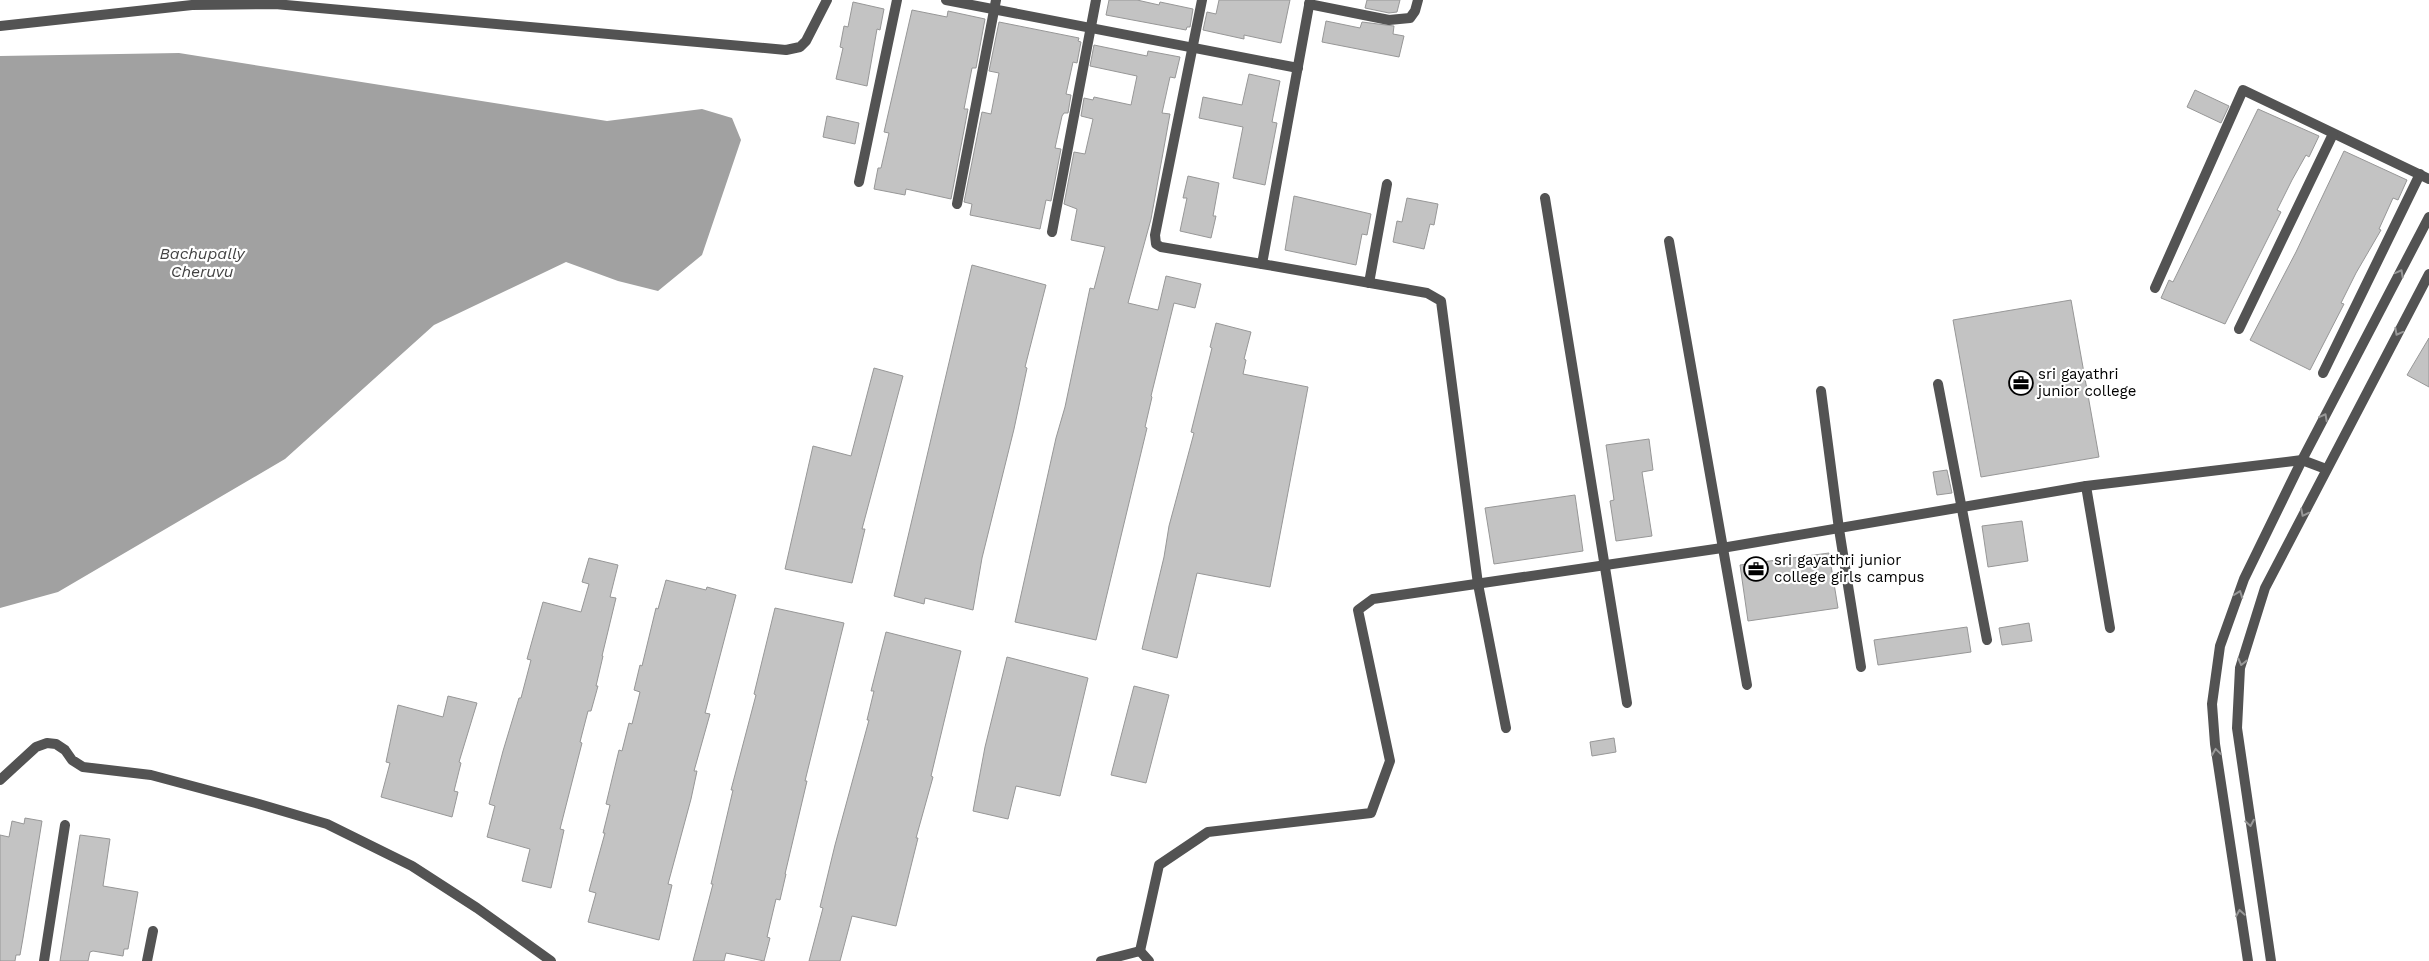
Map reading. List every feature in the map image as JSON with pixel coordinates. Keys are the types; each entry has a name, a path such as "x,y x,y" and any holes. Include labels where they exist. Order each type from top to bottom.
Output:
{"street":[{"path":"0,26 192,5 276,4 786,50 800,47 806,41 827,0"},
{"path":"859,182 897,0"},
{"path":"946,0 995,5 1091,27 1298,68"},
{"path":"1052,232 1096,0"},
{"path":"1202,0 1155,235 1156,244 1161,247 1427,293 1441,301 1478,584 1506,728"},
{"path":"1262,264 1309,2 1389,20 1401,20 1410,18 1415,11 1418,0"},
{"path":"957,204 995,5"},
{"path":"2155,288 2243,90 2424,177 2323,373"},
{"path":"2239,329 2333,134"},
{"path":"1369,283 1387,184"},
{"path":"1545,198 1628,704"},
{"path":"2248,961 2215,744 2212,704 2220,646 2244,579 2302,460 2429,217"},
{"path":"1669,241 1747,685"},
{"path":"2271,961 2237,728 2240,668 2265,588 2429,274"},
{"path":"1938,384 1987,640"},
{"path":"1820,391 1861,667"},
{"path":"1140,951 1159,865 1208,832 1371,813 1390,761 1358,610 1373,599 1722,548 2086,486 2302,460 2326,469"},
{"path":"2086,486 2110,628"},
{"path":"0,780 36,747 47,743 56,744 72,760 83,767 151,775 327,824 412,866 477,908 551,961"},
{"path":"44,961 65,825"},
{"path":"148,961 153,932"},
{"path":"1101,961 1140,951"},
{"path":"1140,951 1149,961"}],"water":[{"name":"Bachupally Cheruvu","path":"179,53 607,121 702,109 732,118 741,140 702,255 658,291 618,281 566,262 434,325 285,459 58,592 0,608 0,56"}],"building":[{"path":"1109,0 1137,0 1159,5 1160,2 1193,9 1190,27 1187,27 1186,30 1106,15"},
{"path":"1219,0 1290,0 1281,43 1244,35 1244,39 1203,30 1207,12 1216,14"},
{"path":"1367,0 1400,0 1397,12 1389,13 1365,8"},
{"path":"853,2 884,9 880,30 877,29 867,86 836,79 843,48 840,47 844,26 848,27"},
{"path":"912,10 947,17 948,11 985,19 976,68 972,68 964,109 968,109 951,199 906,189 905,195 874,189 878,168 881,168 889,133 884,132"},
{"path":"1326,21 1360,28 1362,22 1394,26 1393,34 1404,36 1399,57 1322,42"},
{"path":"999,22 1079,38 1078,41 1081,42 1077,63 1073,62 1066,94 1071,95 1068,113 1064,113 1062,116 1055,148 1061,149 1051,201 1046,200 1040,229 970,215 972,204 964,202 982,112 991,114 999,73 989,71"},
{"path":"1094,45 1147,56 1148,51 1180,57 1175,78 1170,77 1162,113 1170,114 1151,219 1128,303 1158,310 1166,276 1201,284 1195,308 1174,303 1151,396 1145,427 1147,428 1096,640 1015,622 1056,438 1065,407 1090,288 1094,289 1105,247 1071,240 1077,209 1064,204 1074,152 1085,154 1093,119 1081,116 1084,98 1093,100 1094,97 1131,105 1137,76 1090,66"},
{"path":"1249,74 1280,81 1272,122 1277,123 1265,185 1233,178 1243,127 1199,118 1203,97 1242,105"},
{"path":"2195,90 2229,106 2221,123 2187,107"},
{"path":"2258,109 2319,136 2309,157 2306,155 2277,210 2281,212 2225,324 2161,298 2169,280 2173,282"},
{"path":"827,116 859,123 855,144 823,137"},
{"path":"2344,151 2407,180 2398,200 2393,198 2379,229 2381,230 2356,273 2341,303 2344,304 2310,370 2250,340 2296,252"},
{"path":"1188,176 1219,183 1213,216 1216,216 1211,238 1180,231 1187,198 1183,198"},
{"path":"1294,196 1371,214 1367,235 1362,234 1356,265 1285,250"},
{"path":"1407,198 1438,204 1434,225 1430,224 1424,249 1393,242 1397,221 1402,222"},
{"path":"972,265 1046,285 1025,367 1027,368 1014,429 982,558 973,610 925,598 924,604 894,596"},
{"path":"2071,300 2099,457 1981,477 1953,320"},
{"path":"1216,323 1251,332 1244,359 1246,360 1243,374 1308,387 1270,587 1197,573 1177,658 1142,649 1164,557 1169,526 1194,433 1191,432 1212,348 1210,347"},
{"path":"2429,338 2429,387 2407,375"},
{"path":"874,368 903,376 862,529 865,529 852,583 785,569 813,446 851,456"},
{"path":"1649,439 1653,470 1642,472 1652,536 1616,541 1610,501 1614,500 1606,445"},
{"path":"1947,470 1952,493 1937,495 1933,472"},
{"path":"1575,495 1583,551 1494,564 1485,508"},
{"path":"2022,521 2028,561 1988,567 1982,526"},
{"path":"1829,553 1838,608 1748,621 1740,565"},
{"path":"589,558 618,565 610,597 616,598 602,656 596,686 598,686 591,711 588,711 580,742 582,743 560,829 564,830 551,888 522,881 530,849 487,837 495,806 489,804 519,698 521,698 531,660 527,659 543,602 581,612 589,584 582,582"},
{"path":"666,580 706,590 707,587 736,595 705,713 710,714 694,771 697,771 691,799 668,884 672,885 659,940 588,922 596,893 589,891 605,833 603,833 610,805 606,804 619,750 622,751 629,723 632,724 640,692 634,690 640,665 642,666 656,608 658,609"},
{"path":"775,608 844,623 805,781 807,781 780,900 776,899 767,937 770,938 764,961 726,953 724,961 693,961 713,884 711,884 733,790 731,790 756,695 754,694"},
{"path":"2029,623 2032,641 2002,645 1999,628"},
{"path":"1967,627 1971,652 1878,665 1874,640"},
{"path":"886,632 961,651 931,776 933,777 916,838 918,838 896,926 852,916 840,961 809,961 823,908 820,907 835,845 869,720 867,720 874,691 871,691"},
{"path":"1007,657 1088,678 1060,796 1016,786 1008,819 973,811 985,747"},
{"path":"1134,686 1169,695 1146,783 1111,775"},
{"path":"448,696 477,703 459,762 461,763 454,791 458,792 452,817 381,797 390,763 386,762 398,705 443,717"},
{"path":"1614,738 1616,752 1592,756 1590,742"},
{"path":"25,818 42,821 23,938 20,955 16,955 15,961 0,961 0,835 9,837 12,821 24,824"},
{"path":"80,835 110,839 103,886 138,892 128,949 124,949 123,956 93,951 90,952 88,961 60,961"}],"place":[{"name":"sri gayathri junior college","path":"2021,383"},
{"name":"sri gayathri junior college girls campus","path":"1756,569"}]}
